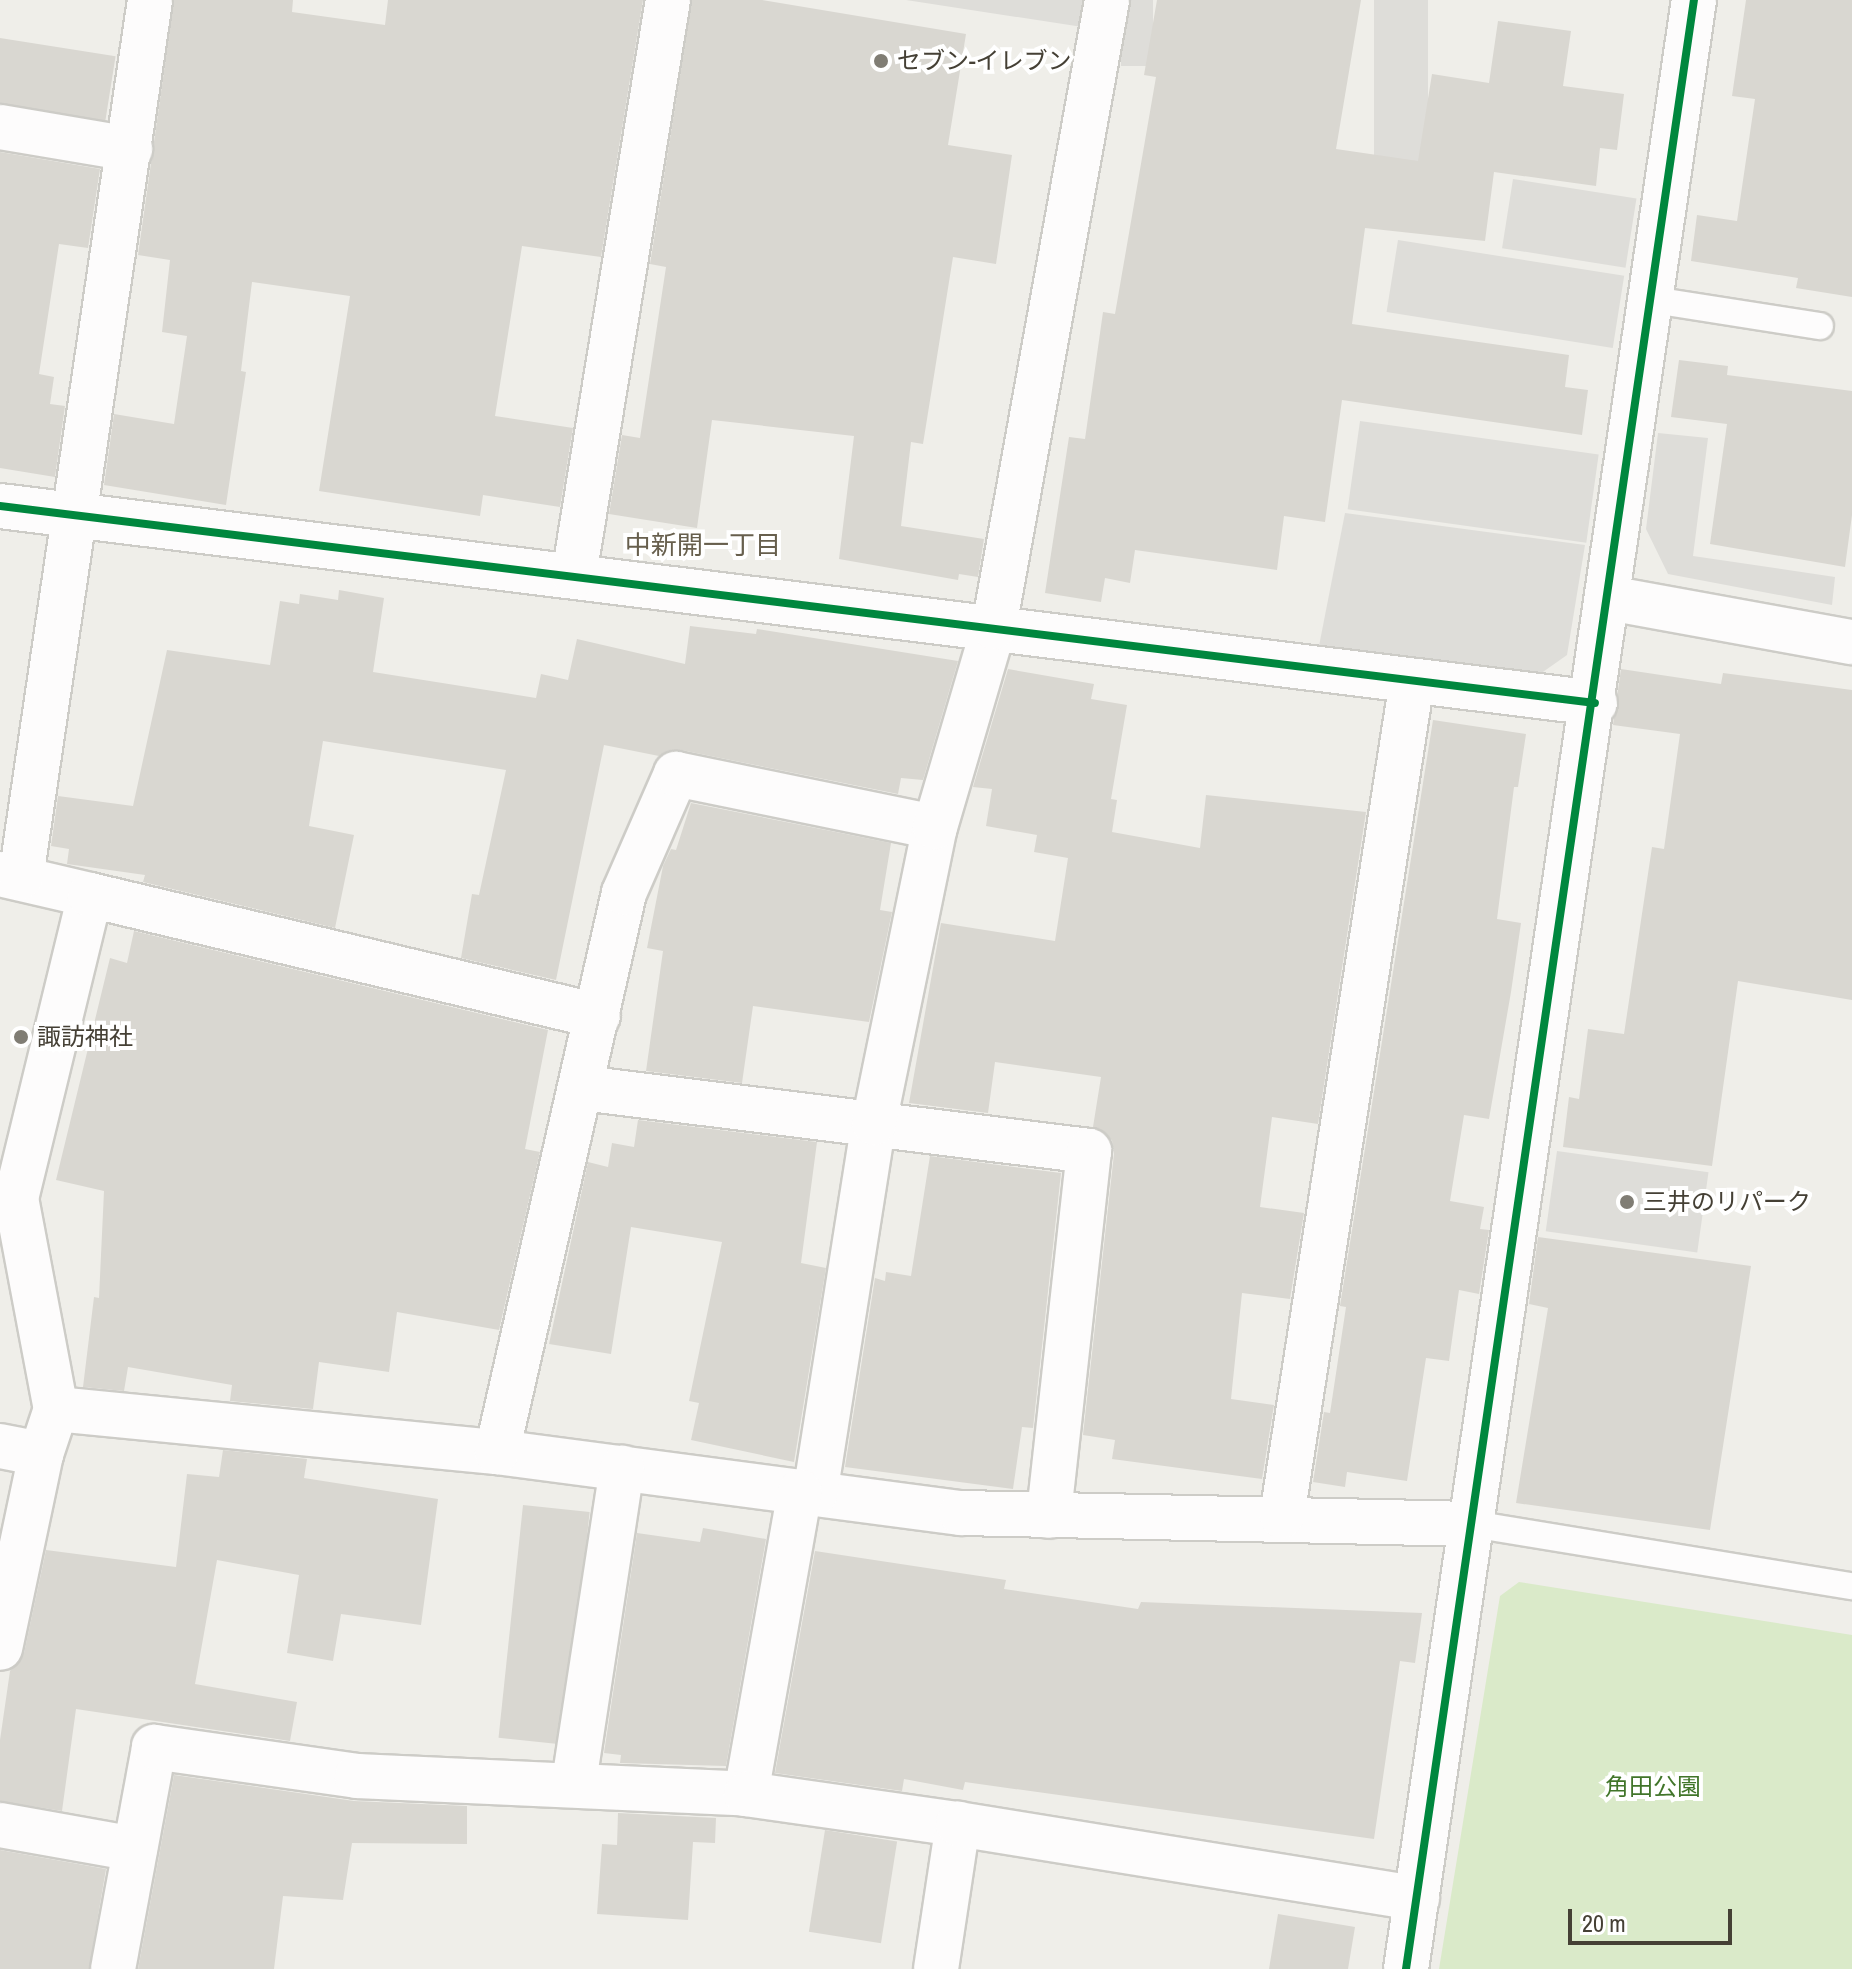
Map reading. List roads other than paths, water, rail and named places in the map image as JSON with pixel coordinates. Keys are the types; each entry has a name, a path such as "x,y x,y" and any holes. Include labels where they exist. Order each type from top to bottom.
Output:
{"street":[{"path":"150,0 73,516 10,876 598,1016"},
{"path":"574,575 668,0"},
{"path":"746,1794 807,1493 874,1123 935,827 994,627 1107,0"},
{"path":"1406,1969 1595,703 1647,299 1694,0"},
{"path":"0,127 130,149"},
{"path":"0,506 1595,703"},
{"path":"1609,598 1852,642"},
{"path":"1282,1516 1412,681"},
{"path":"497,1452 624,893 676,774 935,827"},
{"path":"56,1409 8,1196 90,895"},
{"path":"582,1088 1089,1151 1049,1516"},
{"path":"56,1409 497,1452 961,1513 1282,1516 1472,1524"},
{"path":"0,1648 20,1450 56,1409"},
{"path":"574,1782 622,1468"},
{"path":"113,1969 154,1747 357,1776 574,1782 746,1794 958,1824 1417,1898"},
{"path":"936,1969 958,1824"},
{"path":"0,1825 135,1849"}],"lane":[{"path":"1647,299 1820,326"},
{"path":"1472,1524 1852,1586"}],"place":[{"name":"セブン-イレブン","path":"881,61"},
{"name":"諏訪神社","path":"21,1037"},
{"name":"三井のリパーク","path":"1627,1202"}],"district":[{"name":"中新開一丁目","path":"703,545"}],"park label":[{"name":"角田公園","path":"1653,1787"}]}
